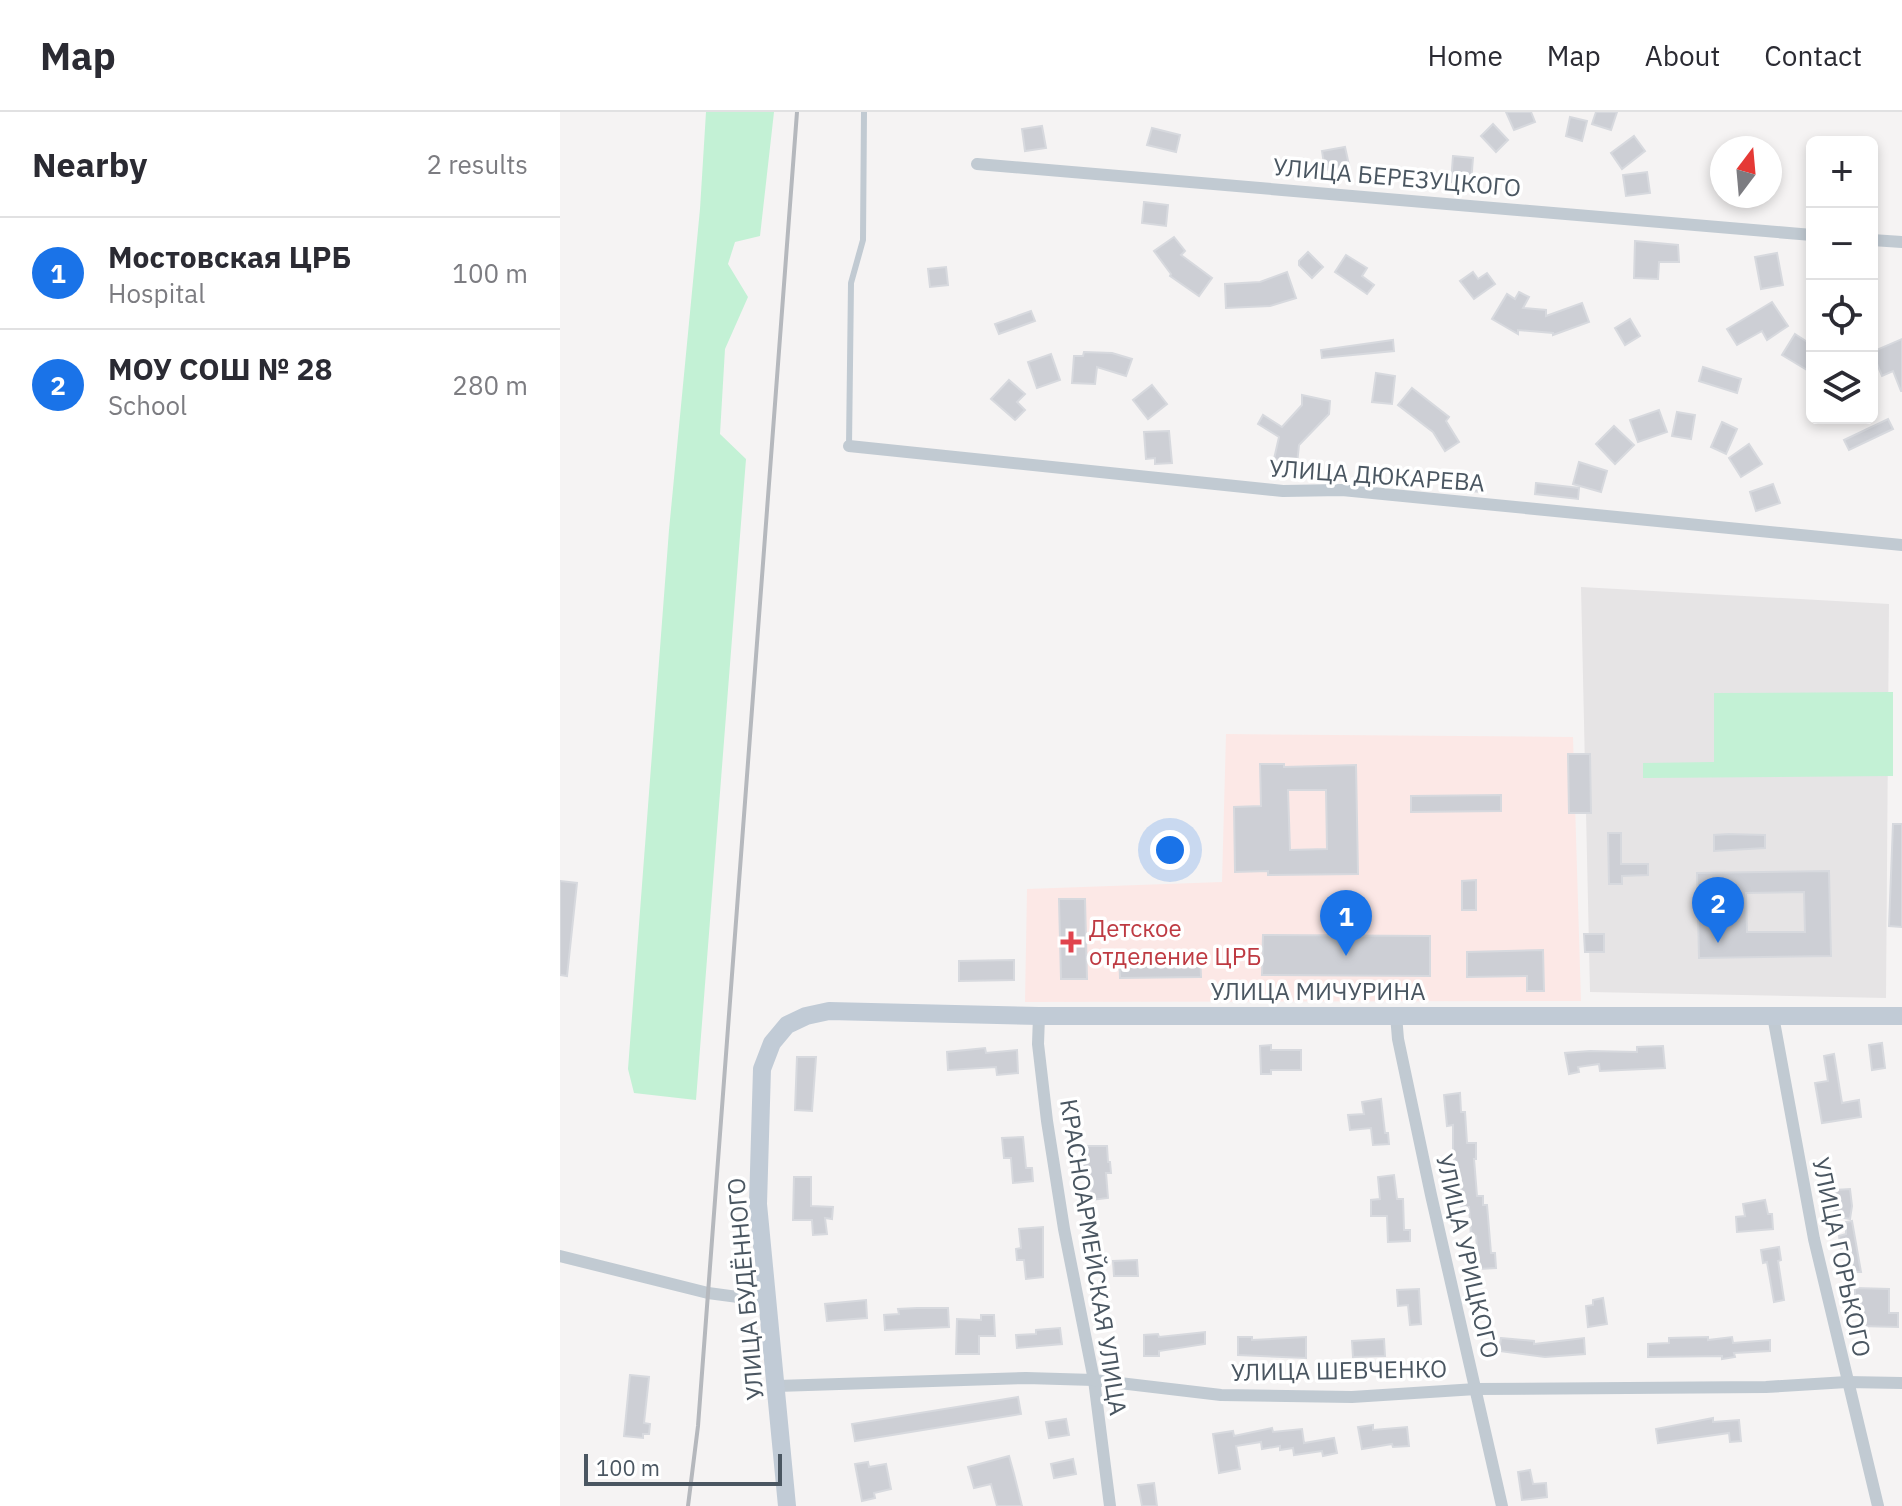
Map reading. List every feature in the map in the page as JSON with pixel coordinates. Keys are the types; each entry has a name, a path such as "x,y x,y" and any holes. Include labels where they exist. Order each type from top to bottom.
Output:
{"street":[{"name":"УЛИЦА БЕРЕЗУЦКОГО","path":"977,164 1806,234"},
{"path":"1878,240 1902,242"},
{"name":"УЛИЦА ДЮКАРЕВА","path":"849,446 1283,491 1356,491 1902,545"},
{"name":"УЛИЦА МИЧУРИНА","path":"762,1069 772,1043 787,1025 806,1016 829,1011 1039,1016 1902,1016"},
{"name":"УЛИЦА УРИЦКОГО","path":"1396,1015 1398,1039 1428,1180 1502,1506"},
{"name":"КРАСНОАРМЕЙСКАЯ УЛИЦА","path":"1039,1016 1038,1044 1047,1121 1064,1229 1094,1380 1110,1506"},
{"name":"УЛИЦА ГОРЬКОГО","path":"1773,1016 1814,1239 1878,1506"},
{"name":"УЛИЦА БУДЁННОГО","path":"762,1069 758,1204 787,1506"},
{"path":"560,1256 708,1293 768,1301"},
{"name":"УЛИЦА ШЕВЧЕНКО","path":"777,1386 1026,1378 1094,1380 1221,1395 1352,1397 1476,1389 1902,1383"}],"lane":[{"path":"849,446 851,283 863,240 864,112"}],"shaded area":[{"path":"1581,587 1889,604 1886,998 1590,992"},
{"path":"1226,734 1573,737 1581,1001 1025,1002 1027,889 1222,882"}],"green space":[{"path":"706,112 774,112 760,236 735,242 728,264 748,297 725,349 720,434 746,459 696,1100 634,1093 628,1069 669,530 700,209"},
{"path":"1893,692 1893,776 1643,778 1643,763 1714,762 1714,693"}],"building":[{"path":"1506,112 1531,112 1535,122 1514,130"},
{"path":"1596,112 1617,112 1611,130 1592,124"},
{"path":"1570,117 1587,121 1582,141 1566,136"},
{"path":"1493,124 1508,140 1496,152 1481,136"},
{"path":"1042,126 1046,148 1025,151 1022,129"},
{"path":"1152,128 1180,135 1176,152 1147,145"},
{"path":"1634,136 1645,151 1622,169 1611,153"},
{"path":"1345,147 1349,165 1325,170 1322,151"},
{"path":"1453,156 1473,158 1471,183 1451,182"},
{"path":"1647,172 1650,193 1626,196 1623,175"},
{"path":"1144,202 1168,205 1166,226 1142,223"},
{"path":"1174,237 1185,251 1181,255 1212,278 1199,296 1170,276 1154,251"},
{"path":"1635,241 1678,245 1679,262 1659,262 1658,279 1634,278"},
{"path":"1308,252 1323,267 1312,278 1299,265"},
{"path":"1777,253 1783,285 1761,289 1755,257"},
{"path":"1346,255 1367,268 1362,276 1374,285 1367,294 1335,272"},
{"path":"946,267 948,285 930,287 928,269"},
{"path":"1287,272 1296,298 1270,306 1226,308 1225,284 1260,282"},
{"path":"1473,272 1478,279 1487,273 1495,284 1474,299 1460,281"},
{"path":"1519,292 1529,297 1523,308 1546,310 1546,316 1582,303 1589,322 1553,335 1518,330 1518,334 1492,319 1507,294 1515,299"},
{"path":"1772,302 1788,326 1767,340 1762,331 1737,345 1727,329"},
{"path":"1031,311 1035,321 999,334 995,324"},
{"path":"1630,319 1640,336 1625,345 1615,328"},
{"path":"1795,334 1806,341 1806,369 1782,355"},
{"path":"1902,339 1902,391 1893,371 1882,376 1878,366 1878,349"},
{"path":"1393,340 1394,351 1322,358 1321,350"},
{"path":"1084,352 1112,353 1132,359 1126,376 1097,367 1095,384 1072,383 1074,356 1083,356"},
{"path":"1051,354 1060,380 1037,388 1028,362"},
{"path":"1703,367 1741,379 1737,393 1699,381"},
{"path":"1376,373 1395,376 1392,404 1372,402"},
{"path":"1009,380 1025,394 1017,402 1025,410 1015,420 991,399"},
{"path":"1152,385 1167,404 1148,419 1133,400"},
{"path":"1412,388 1449,417 1446,421 1459,442 1445,451 1433,432 1398,405"},
{"path":"1302,395 1330,401 1329,414 1299,445 1297,464 1274,459 1279,437 1258,424 1263,415 1282,427 1302,405"},
{"path":"1659,410 1667,432 1638,442 1630,420"},
{"path":"1677,412 1695,415 1691,439 1672,436"},
{"path":"1888,419 1893,429 1849,450 1844,440"},
{"path":"1722,422 1737,429 1726,454 1711,447"},
{"path":"1614,426 1634,445 1615,464 1596,444"},
{"path":"1169,431 1172,463 1155,464 1155,458 1146,459 1144,432"},
{"path":"1749,444 1762,464 1741,477 1729,458"},
{"path":"1579,462 1607,471 1601,492 1573,484"},
{"path":"1447,479 1482,481 1481,492 1446,489"},
{"path":"1536,483 1579,488 1578,499 1535,494"},
{"path":"1773,484 1780,503 1756,511 1750,492"},
{"path":"1568,754 1590,754 1591,813 1569,813"},
{"path":"1260,764 1284,764 1284,767 1356,765 1358,874 1268,875 1268,871 1235,872 1234,807 1261,806","holes":["1288,790 1326,790 1327,849 1290,850"]},
{"path":"1501,795 1501,811 1411,812 1411,796"},
{"path":"1893,824 1902,824 1902,927 1889,926"},
{"path":"1608,833 1621,833 1621,864 1648,864 1648,875 1622,876 1622,884 1609,884"},
{"path":"1714,835 1765,835 1765,848 1714,851"},
{"path":"1829,871 1831,956 1699,958 1697,873","holes":["1804,892 1805,932 1747,932 1746,893"]},
{"path":"1476,880 1476,910 1462,910 1462,881"},
{"path":"560,881 577,883 567,976 560,975"},
{"path":"1059,899 1085,899 1087,979 1061,979"},
{"path":"1584,934 1604,934 1604,952 1585,952"},
{"path":"1263,935 1430,936 1430,976 1262,975"},
{"path":"1543,950 1544,991 1527,991 1527,976 1467,977 1467,952"},
{"path":"1200,951 1201,977 1120,978 1119,952"},
{"path":"1014,960 1014,980 959,981 959,961"},
{"path":"1882,1043 1885,1068 1872,1070 1869,1045"},
{"path":"1271,1045 1271,1050 1301,1050 1301,1070 1271,1070 1271,1074 1261,1074 1260,1046"},
{"path":"1663,1046 1665,1068 1600,1071 1599,1064 1578,1067 1579,1072 1569,1074 1565,1053 1637,1052 1637,1047"},
{"path":"985,1048 986,1053 1017,1050 1018,1073 997,1075 996,1067 948,1070 947,1052"},
{"path":"1834,1054 1842,1103 1859,1100 1861,1117 1822,1123 1815,1083 1828,1081 1824,1056"},
{"path":"797,1057 816,1057 812,1111 795,1110"},
{"path":"1460,1093 1467,1143 1476,1143 1477,1196 1483,1196 1483,1205 1487,1205 1491,1253 1495,1253 1496,1268 1479,1269 1476,1236 1471,1236 1469,1207 1461,1207 1461,1179 1457,1180 1453,1154 1453,1125 1447,1126 1444,1095"},
{"path":"1381,1099 1389,1144 1373,1145 1371,1128 1350,1130 1348,1115 1364,1114 1362,1102"},
{"path":"1023,1137 1026,1168 1032,1168 1033,1181 1013,1183 1011,1158 1004,1158 1002,1138"},
{"path":"1084,1146 1107,1146 1111,1173 1106,1173 1108,1198 1092,1200 1090,1174 1082,1174"},
{"path":"1394,1175 1397,1199 1403,1199 1404,1230 1410,1230 1410,1241 1388,1242 1387,1216 1371,1216 1371,1200 1380,1199 1378,1177"},
{"path":"794,1177 811,1177 811,1206 833,1207 832,1219 825,1218 827,1234 813,1235 812,1220 793,1220"},
{"path":"1850,1189 1850,1219 1834,1216 1835,1190"},
{"path":"1765,1200 1768,1214 1772,1214 1773,1229 1737,1232 1736,1217 1745,1216 1743,1204"},
{"path":"1852,1221 1861,1272 1847,1272 1847,1249 1841,1250 1839,1236 1846,1234 1846,1222"},
{"path":"1043,1227 1043,1277 1026,1279 1024,1260 1017,1260 1016,1249 1021,1248 1019,1229"},
{"path":"1779,1247 1784,1300 1774,1302 1767,1262 1763,1263 1761,1250"},
{"path":"1137,1260 1138,1276 1114,1276 1113,1261"},
{"path":"1855,1288 1889,1289 1889,1313 1898,1313 1898,1327 1860,1326 1861,1301 1855,1301"},
{"path":"1419,1289 1421,1324 1410,1325 1408,1305 1398,1306 1397,1290"},
{"path":"1603,1298 1607,1324 1588,1327 1586,1306 1593,1305 1593,1300"},
{"path":"866,1300 867,1318 827,1321 825,1304"},
{"path":"948,1308 949,1327 885,1330 884,1315 899,1314 898,1309"},
{"path":"981,1315 994,1315 995,1336 979,1336 979,1354 956,1354 957,1319 981,1320"},
{"path":"1060,1328 1062,1344 1017,1348 1016,1335"},
{"path":"1205,1332 1205,1344 1159,1351 1159,1356 1144,1356 1144,1335 1158,1334 1159,1337"},
{"path":"1238,1337 1252,1337 1252,1340 1306,1337 1306,1358 1238,1355"},
{"path":"1708,1337 1708,1340 1732,1337 1733,1343 1770,1340 1770,1351 1734,1353 1735,1357 1722,1359 1722,1356 1648,1357 1648,1344 1669,1343 1669,1338"},
{"path":"1501,1338 1534,1341 1534,1344 1584,1338 1585,1354 1545,1357 1499,1351"},
{"path":"1384,1339 1385,1356 1353,1357 1352,1341"},
{"path":"630,1375 649,1377 644,1423 650,1424 649,1434 643,1434 643,1438 624,1436"},
{"path":"1018,1397 1021,1414 855,1441 852,1424"},
{"path":"1713,1418 1713,1422 1739,1420 1741,1441 1730,1442 1729,1433 1658,1443 1656,1429"},
{"path":"1066,1419 1069,1435 1049,1438 1046,1422"},
{"path":"1373,1425 1373,1430 1407,1427 1409,1446 1393,1447 1392,1444 1362,1449 1358,1427"},
{"path":"1272,1428 1273,1432 1302,1429 1304,1443 1334,1438 1337,1453 1323,1456 1322,1451 1294,1455 1293,1448 1280,1450 1280,1446 1262,1449 1261,1442 1236,1446 1240,1469 1219,1473 1213,1434 1233,1431 1234,1436"},
{"path":"1009,1456 1022,1506 997,1506 991,1484 974,1488 968,1467"},
{"path":"1073,1459 1076,1474 1054,1478 1051,1464"},
{"path":"868,1462 869,1467 886,1464 891,1489 874,1493 875,1498 862,1501 855,1464"},
{"path":"1530,1470 1533,1484 1546,1483 1547,1497 1522,1500 1518,1472"},
{"path":"1154,1483 1157,1506 1142,1506 1138,1485"}],"railway":[{"path":"688,1506 698,1426 797,112"}],"place":[{"name":"Детское отделение ЦРБ","path":"1071,942"},
{"name":"МОУ СОШ № 28","path":"1718,943"},
{"name":"Мостовская ЦРБ","path":"1346,956"}]}
